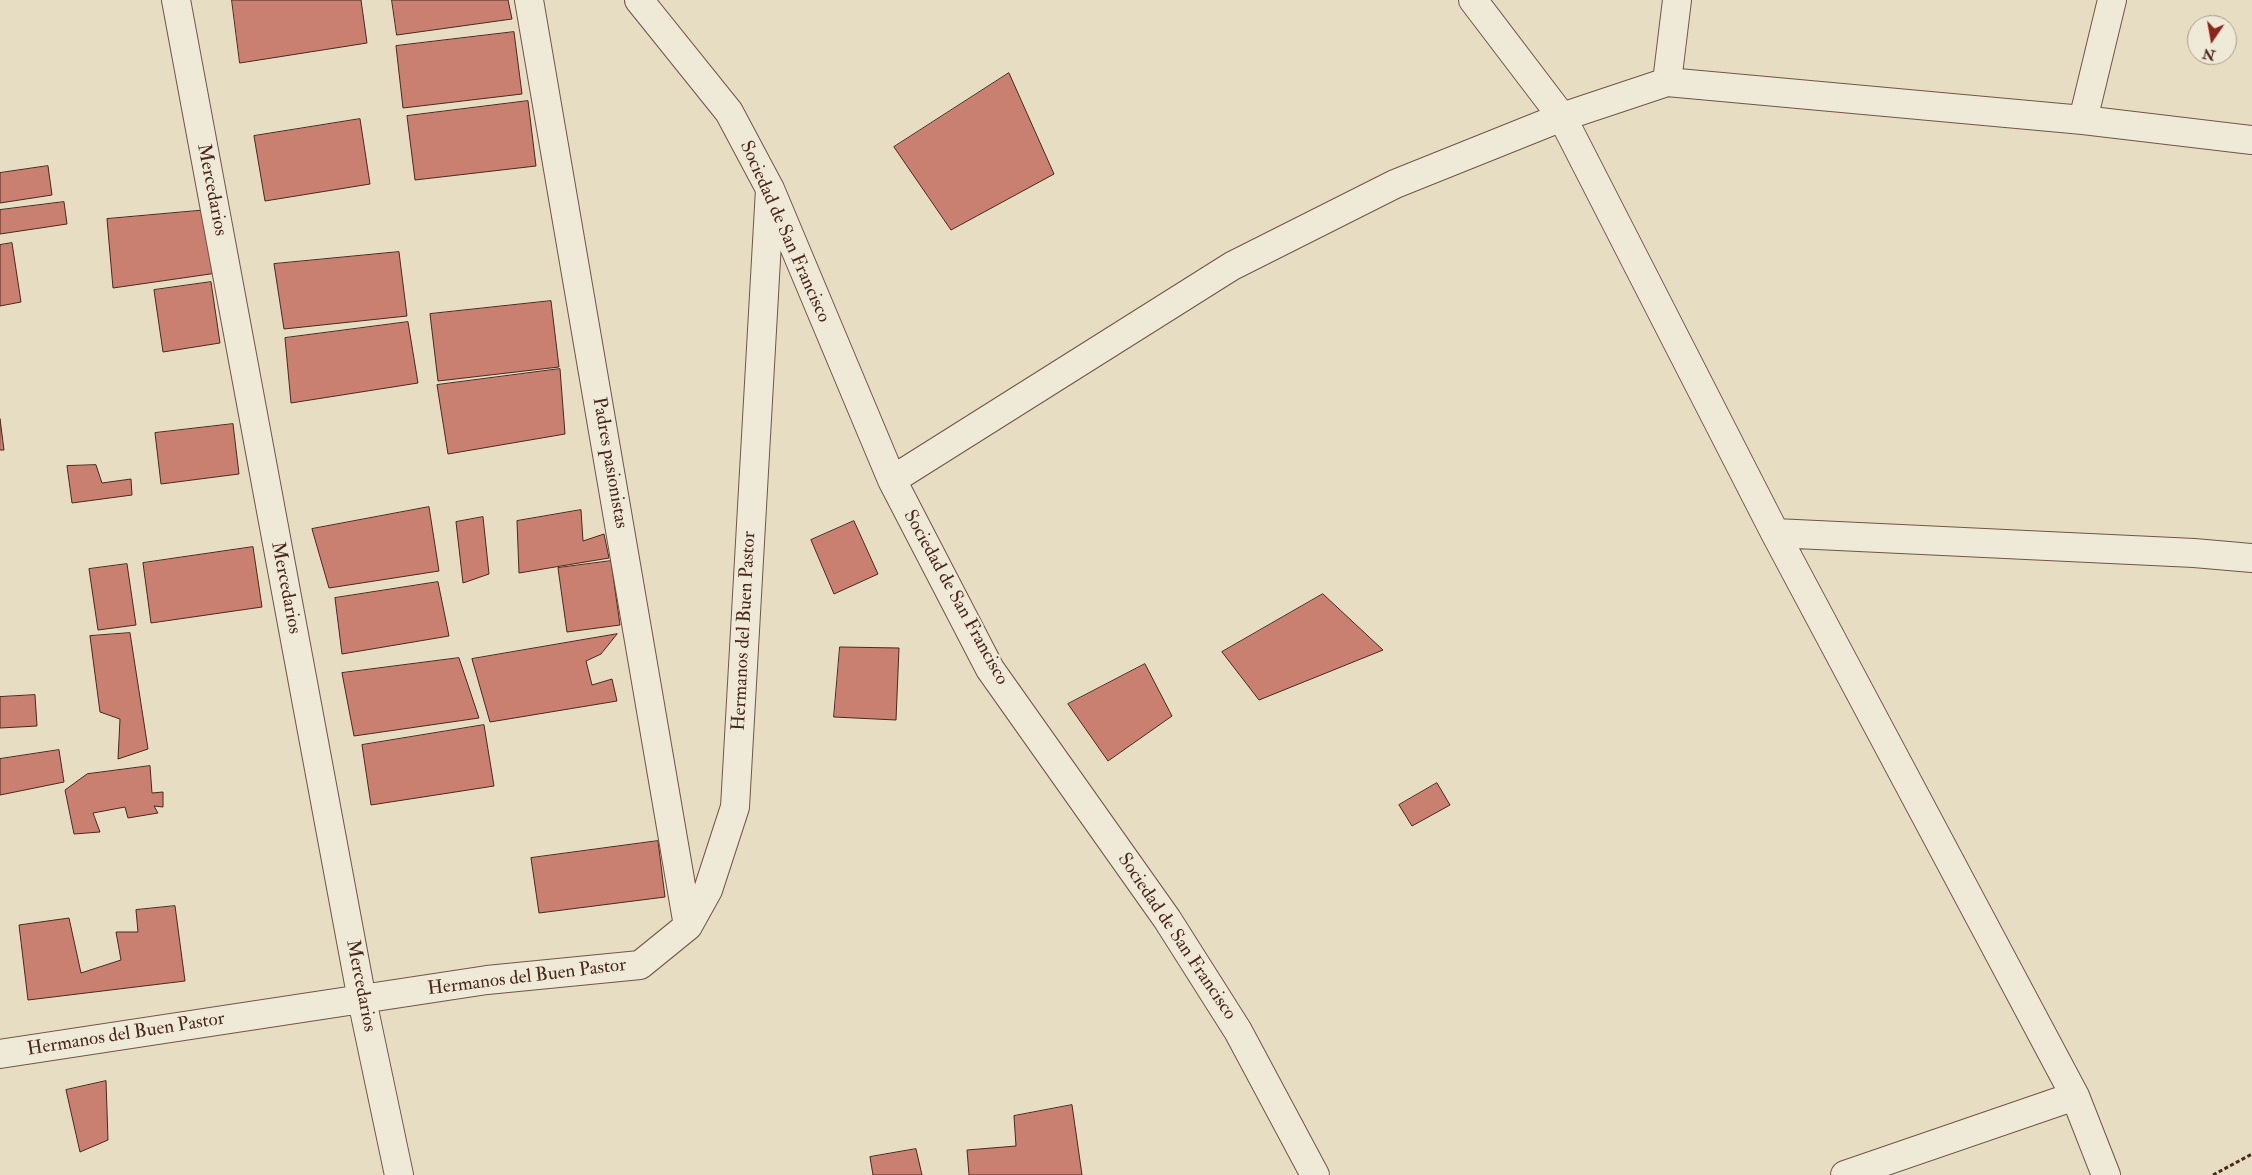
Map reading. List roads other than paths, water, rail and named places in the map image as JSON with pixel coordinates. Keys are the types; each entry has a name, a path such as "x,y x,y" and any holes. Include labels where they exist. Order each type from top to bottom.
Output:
{"street":[{"name":"Mercedarios","path":"176,0 362,1000 398,1175"},
{"name":"Padres pasionistas","path":"529,0 688,926"},
{"name":"Sociedad de San Francisco","path":"638,0 729,112 770,189 892,480 990,669 1167,919 1238,1031 1315,1175"},
{"path":"1473,0 1562,117 1775,533 2075,1096 2106,1175"},
{"path":"1667,82 1676,0"},
{"path":"2083,120 2112,0"},
{"path":"892,480 1232,266 1395,184 1562,117 1667,82 2083,120 2252,140"},
{"name":"Hermanos del Buen Pastor","path":"0,1054 487,980 640,964 688,926 708,890 735,808 770,189"},
{"path":"1775,533 2194,553 2252,558"},
{"path":"1845,1175 2075,1096"}]}
